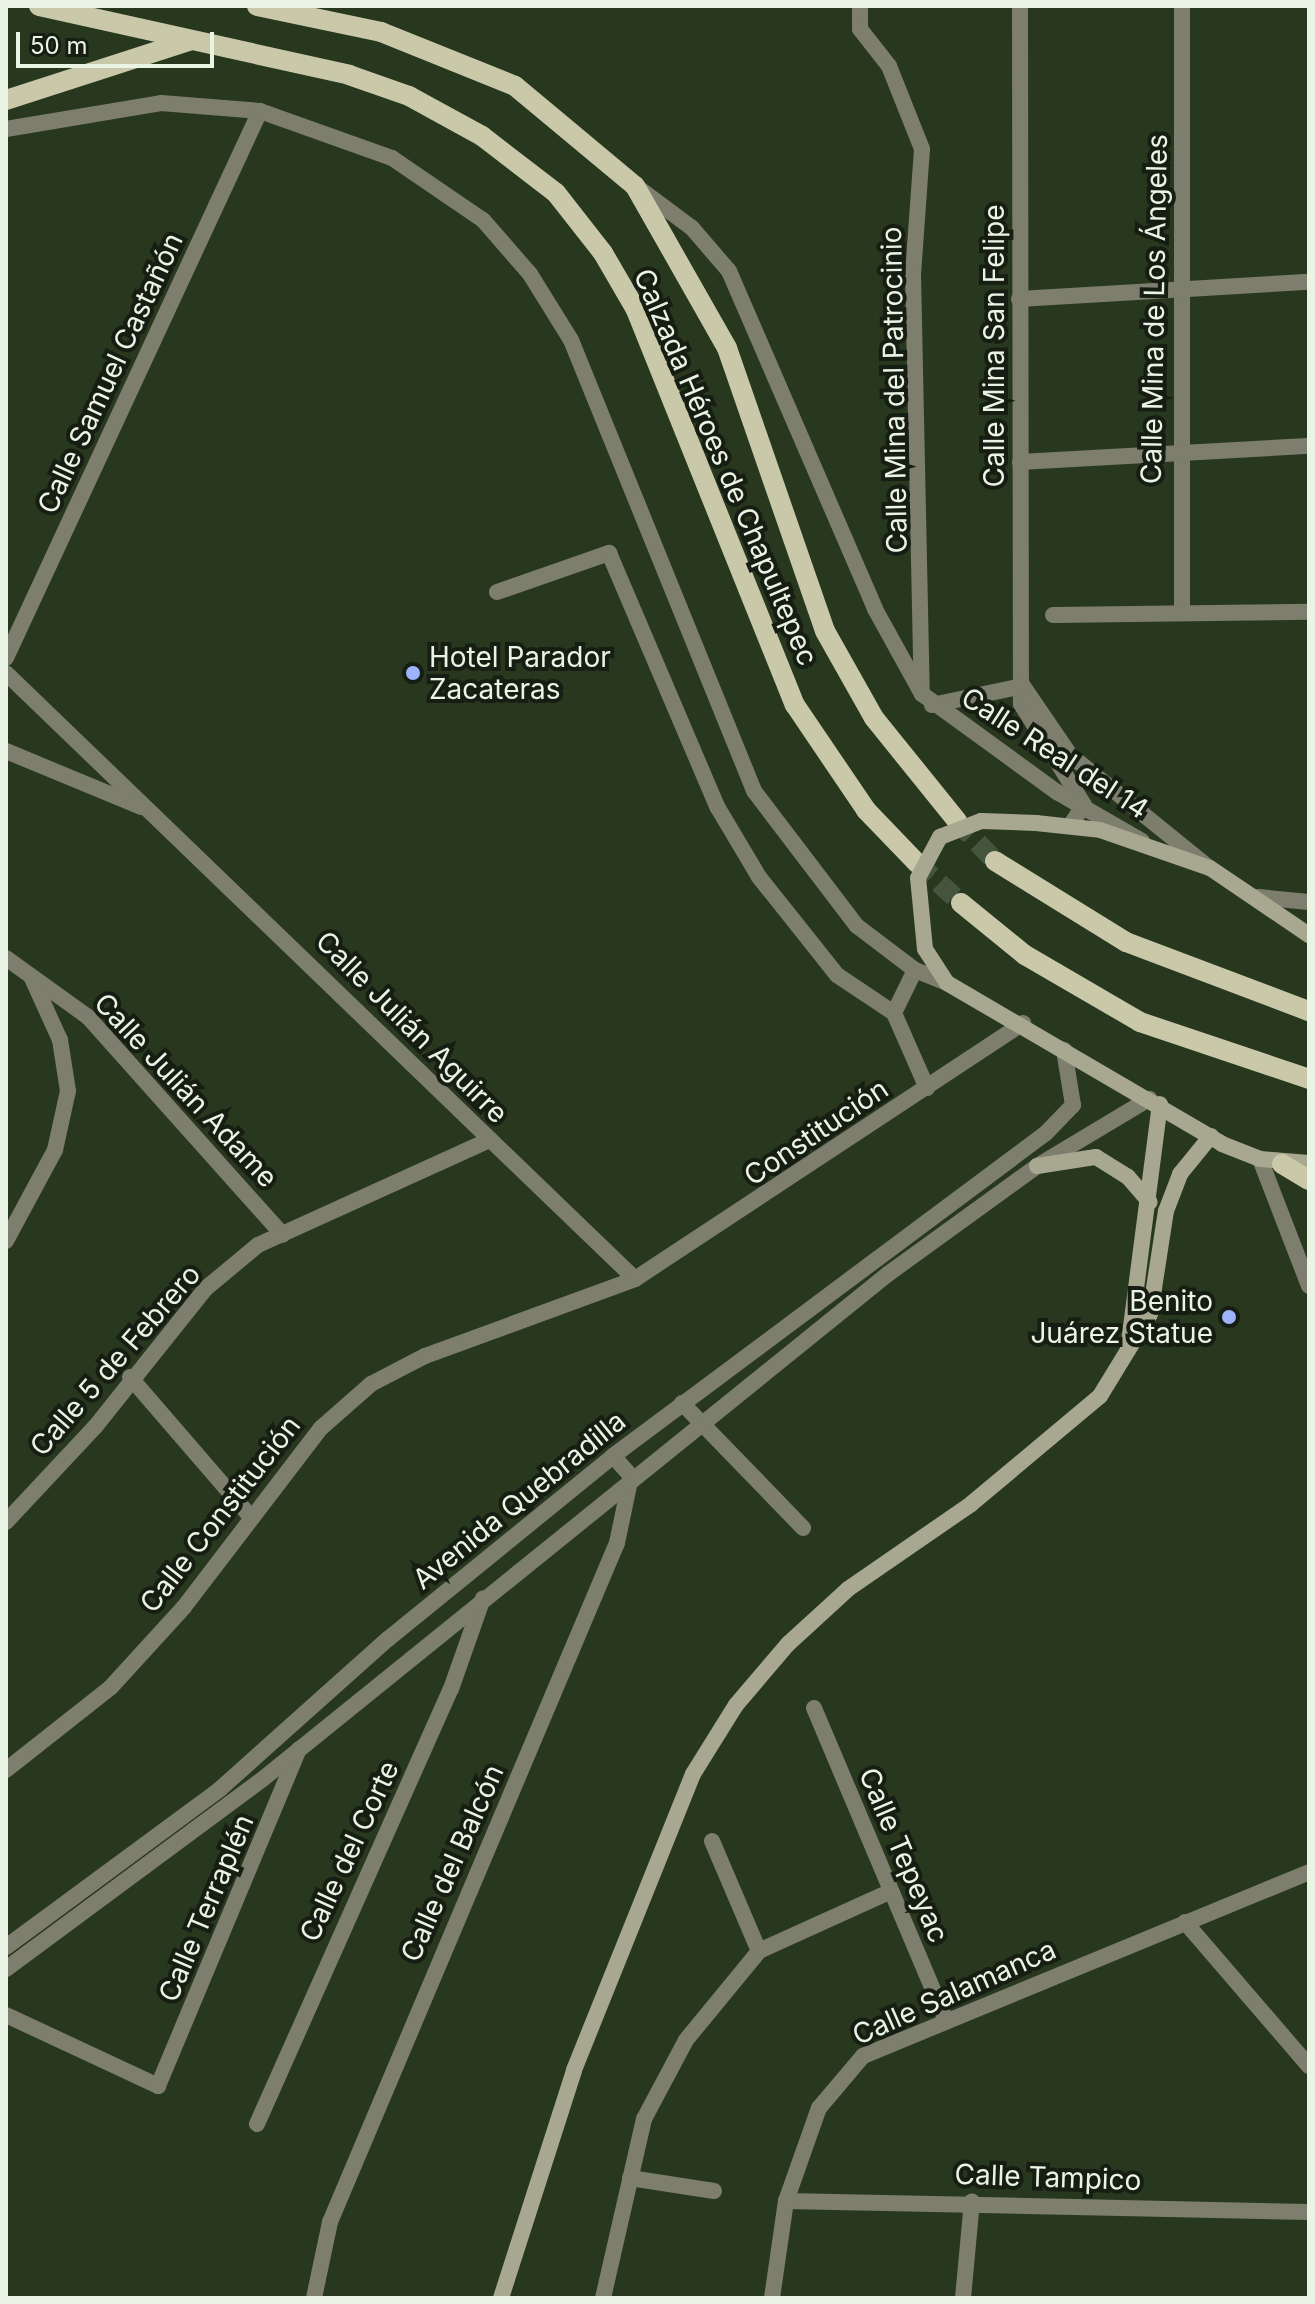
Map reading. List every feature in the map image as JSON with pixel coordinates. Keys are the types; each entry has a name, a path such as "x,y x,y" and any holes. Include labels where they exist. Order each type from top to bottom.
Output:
{"main road":[{"name":"Calzada Héroes de Chapultepec","path":"39,6 349,75 409,96 482,136 556,193 603,253 636,310 795,705 866,810 917,863"},
{"name":"Calzada Héroes de Chapultepec","path":"257,6 381,32 515,86 635,186 727,348 825,631 874,718 957,821"},
{"path":"6,100 190,41"},
{"path":"1309,935 1258,897 1210,868 1146,843 1070,826 981,821 940,837 918,878 925,949 947,983 1023,1023 1211,1136 1260,1159 1282,1164 1309,1163"},
{"path":"995,861 1126,942 1309,1011"},
{"path":"961,903 1025,955 1140,1022 1309,1079"},
{"path":"1128,1351 1126,1316 1150,1202 1155,1101"},
{"path":"501,2298 574,2070 652,1865 693,1774 736,1705 848,1589 1062,1433 1100,1396 1150,1314 1175,1186 1211,1136"},
{"path":"1037,1166 1096,1157 1150,1202"},
{"path":"1282,1164 1309,1180"}],"street":[{"name":"Calle Mina del Patrocinio","path":"860,6 860,29 897,80 922,149 913,274 927,700"},
{"name":"Calle Mina San Felipe","path":"1020,6 1023,686 1028,725 1084,805"},
{"name":"Calle Mina de Los Ángeles","path":"1182,6 1182,290 1177,451 1182,613"},
{"path":"6,129 161,103 260,111 392,158 483,220 530,274 571,340 754,791 857,926 915,970 947,983"},
{"name":"Calle Samuel Castañón","path":"6,658 260,111"},
{"path":"635,186 692,228 729,271 875,609 927,700"},
{"path":"1019,299 1309,282"},
{"path":"1020,462 1309,446"},
{"path":"497,592 597,552 618,562 718,808 759,877 837,975 894,1013 927,1088"},
{"path":"1053,615 1309,612"},
{"name":"Calle Julián Aguirre","path":"6,673 635,1279"},
{"path":"1023,686 1070,755 1210,868"},
{"name":"Calle Real del 14","path":"927,700 1023,686"},
{"name":"Calle Real del 14","path":"927,700 1146,843"},
{"path":"6,751 152,812"},
{"path":"1070,826 1084,805"},
{"path":"1258,897 1309,902"},
{"name":"Calle Julián Adame","path":"6,958 88,1017 283,1235"},
{"path":"894,1013 915,970"},
{"path":"6,1241 55,1150 68,1091 60,1040 31,975"},
{"name":"Constitución","path":"635,1279 1023,1023"},
{"name":"Avenida Quebradilla","path":"6,1947 220,1789 376,1648 613,1456 1046,1133 1073,1105 1064,1050"},
{"name":"Avenida Quebradilla","path":"6,1969 299,1749 631,1476 1037,1166 1155,1101"},
{"name":"Calle 5 de Febrero","path":"6,1522 95,1427 130,1377 205,1289 258,1245 490,1140"},
{"path":"1260,1159 1309,1286"},
{"name":"Calle Constitución","path":"6,1770 111,1687 321,1428 371,1384 425,1356 576,1307 635,1279"},
{"path":"130,1377 251,1517"},
{"path":"682,1403 803,1528"},
{"path":"613,1456 631,1476"},
{"name":"Calle del Balcón","path":"314,2298 330,2222 617,1543 631,1476"},
{"name":"Calle del Corte","path":"257,2124 451,1689 483,1598"},
{"name":"Calle Tepeyac","path":"814,1708 946,2021"},
{"name":"Calle Terraplén","path":"6,2015 158,2086 299,1749"},
{"path":"712,1841 759,1951"},
{"name":"Calle Salamanca","path":"772,2298 786,2201 819,2108 844,2073 863,2056 1309,1872"},
{"path":"603,2298 644,2119 686,2040 759,1951 889,1892"},
{"path":"1185,1922 1309,2066"},
{"path":"630,2178 714,2191"},
{"name":"Calle Tampico","path":"786,2201 972,2201 1309,2212"},
{"path":"963,2298 972,2201"}],"tunnel":[{"path":"957,821 995,861"},
{"path":"917,863 961,903"}],"place":[{"name":"Hotel Parador Zacateras","path":"413,673"},
{"name":"Benito Juárez Statue","path":"1229,1317"}]}
